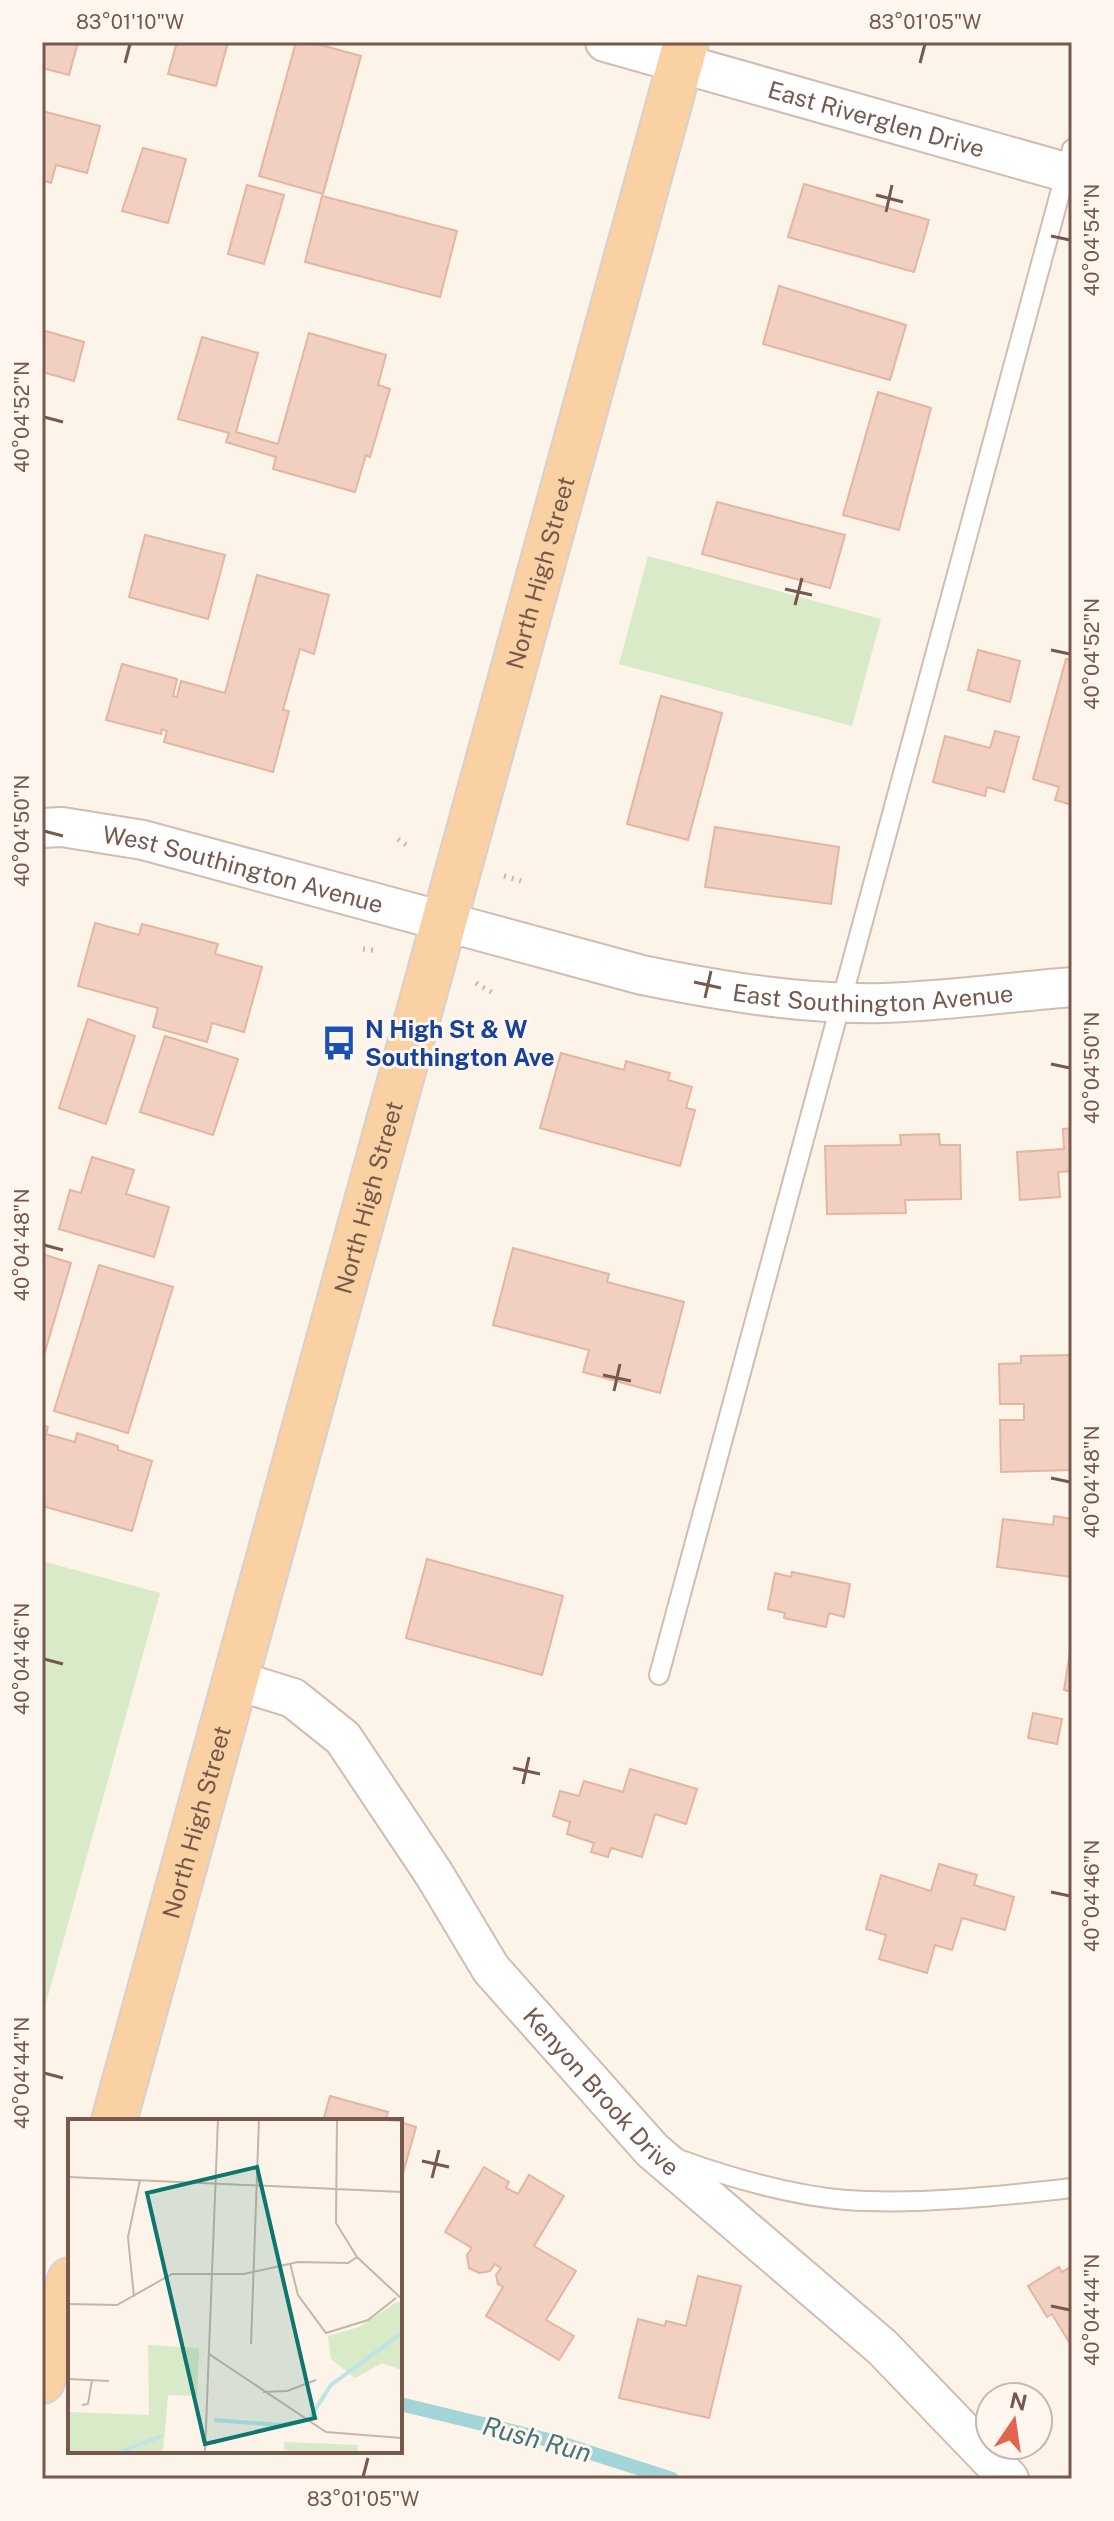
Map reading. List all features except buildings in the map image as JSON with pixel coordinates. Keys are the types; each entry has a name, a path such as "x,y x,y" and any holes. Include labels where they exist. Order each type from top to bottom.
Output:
{"main road":[{"name":"North High Street","path":"115,2119 683,52"},
{"path":"42,2381 68,2287"}],"street":[{"name":"East Riverglen Drive","path":"605,42 683,52 1070,165"},
{"name":"West Southington Avenue","path":"42,828 62,827 143,840 444,922"},
{"name":"East Southington Avenue","path":"444,922 668,981 748,994 885,1003 1072,987"},
{"name":"Kenyon Brook Drive","path":"235,1680 293,1698 343,1738 434,1874 491,1969 652,2150 882,2347 1009,2479"}],"lane":[{"path":"659,1675 1070,165"},
{"path":"652,2150 748,2182 793,2193 847,2200 904,2201 1072,2188"}],"path":[{"path":"398,839 406,845"},
{"path":"504,876 521,881"},
{"path":"363,949 378,951"},
{"path":"476,983 493,993"}],"green space":[{"path":"648,556 881,619 852,726 619,664"},
{"path":"42,1561 160,1593 42,2017"}],"waterway":[{"name":"Rush Run","path":"402,2404 557,2442 672,2479"}],"place":[{"name":"N High St & W Southington Ave","path":"339,1043"}]}
